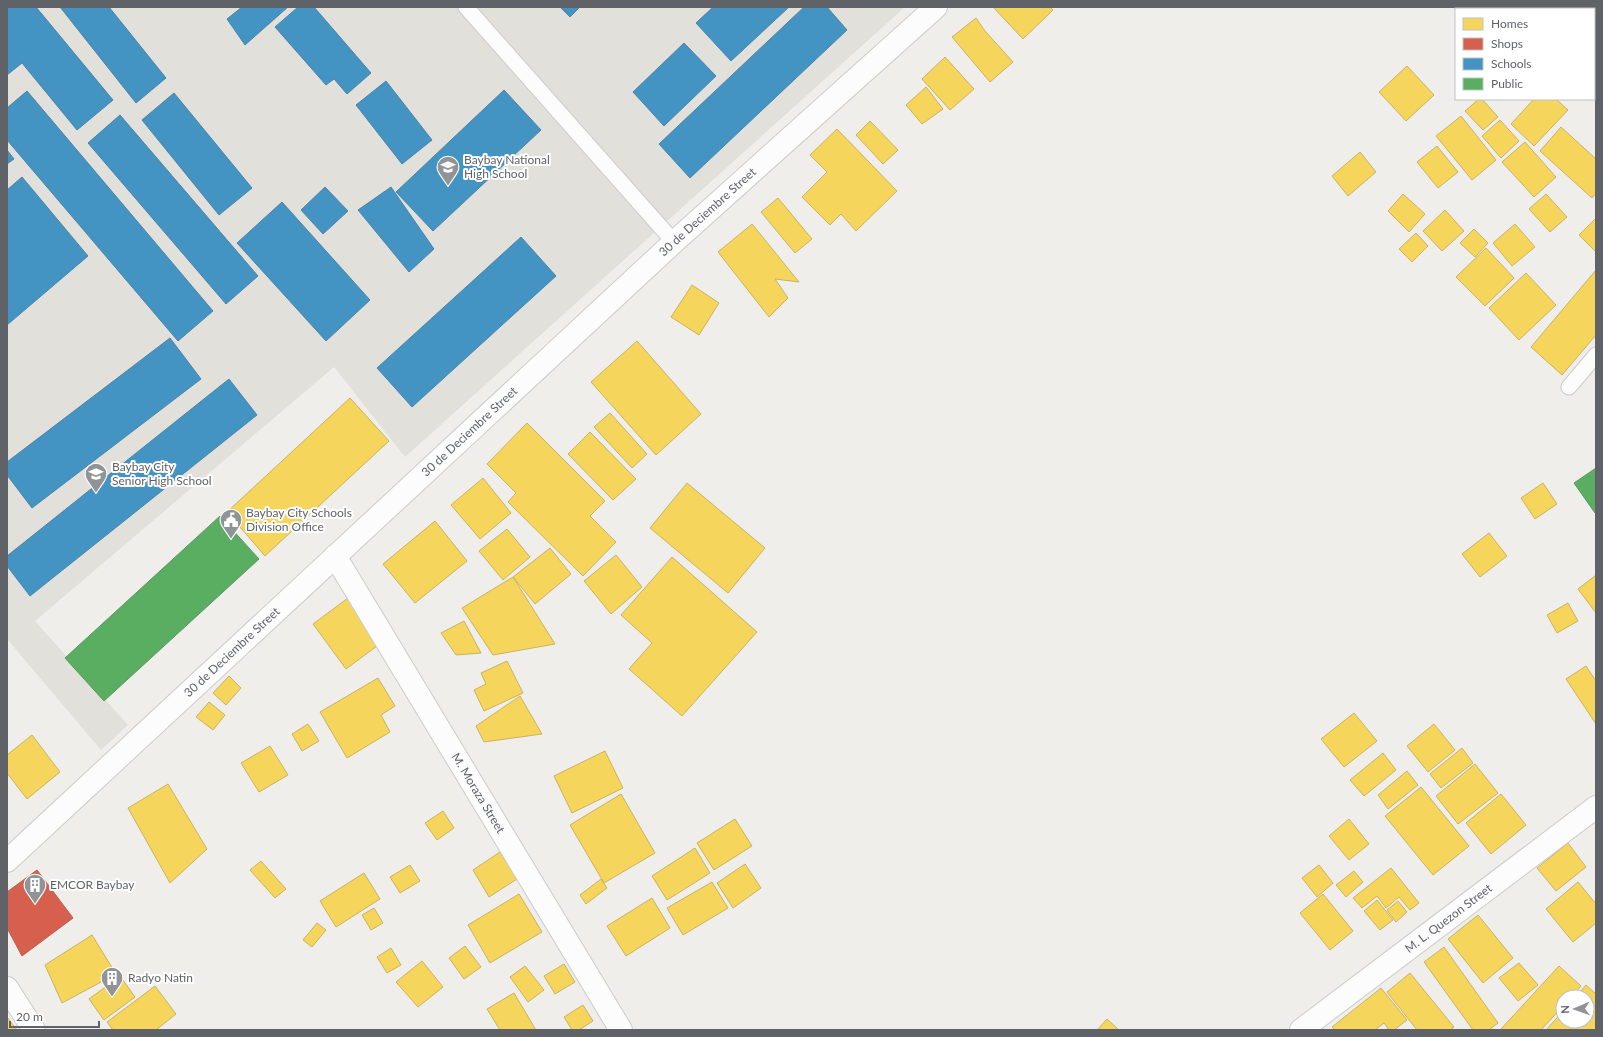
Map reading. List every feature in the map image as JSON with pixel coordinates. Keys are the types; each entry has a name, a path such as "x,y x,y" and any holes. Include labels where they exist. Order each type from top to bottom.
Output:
{"street":[{"name":"30 de Deciembre Street","path":"7,861 674,242 936,7"},
{"name":"M. Moraza Street","path":"335,556 621,1030"},
{"name":"M. L. Quezon Street","path":"1301,1030 1596,807"},
{"path":"7,988 34,1030"}],"lane":[{"path":"466,7 674,242"},
{"path":"1568,387 1596,355"}],"shaded area":[{"name":"Baybay National High School","path":"7,7 905,7 405,457 334,367 35,621 128,725 101,750 7,639"}],"building: Homes":[{"path":"993,7 1050,7 1053,10 1023,39"},
{"path":"976,18 985,31 1013,62 990,82 952,37"},
{"path":"945,57 974,89 950,110 922,79"},
{"path":"1407,66 1434,95 1406,121 1379,92"},
{"path":"1595,67 1596,68 1595,97"},
{"path":"926,87 943,109 922,124 906,105"},
{"path":"1478,100 1483,100 1498,117 1483,130 1465,111"},
{"path":"1533,100 1557,100 1568,110 1534,146 1511,124"},
{"path":"1461,116 1496,160 1472,180 1436,136"},
{"path":"1500,120 1519,141 1501,158 1482,136"},
{"path":"870,121 898,150 883,164 856,135"},
{"path":"1561,127 1596,159 1596,193 1592,198 1540,151"},
{"path":"837,129 897,191 856,231 841,214 830,225 802,197 827,172 810,155"},
{"path":"1525,142 1556,177 1534,197 1502,162"},
{"path":"1437,146 1458,172 1438,188 1417,162"},
{"path":"1360,152 1376,172 1348,196 1332,176"},
{"path":"1403,194 1425,214 1409,232 1388,211"},
{"path":"1546,194 1567,217 1550,232 1529,209"},
{"path":"778,198 812,239 795,253 761,212"},
{"path":"1445,210 1464,231 1442,251 1423,231"},
{"path":"1596,218 1596,252 1579,235"},
{"path":"752,224 799,282 775,279 788,298 769,317 718,252"},
{"path":"1515,224 1535,247 1512,266 1493,243"},
{"path":"1474,229 1488,243 1475,257 1460,243"},
{"path":"1416,233 1428,246 1412,262 1399,249"},
{"path":"1486,248 1514,278 1485,306 1456,277"},
{"path":"1596,270 1596,335 1562,375 1531,347"},
{"path":"1526,273 1556,305 1519,340 1489,308"},
{"path":"692,285 719,303 699,335 671,317"},
{"path":"637,341 701,414 656,455 591,382"},
{"path":"350,398 389,441 265,556 227,512"},
{"path":"610,413 647,454 632,468 594,427"},
{"path":"527,423 605,501 590,516 616,542 583,576 508,502 516,493 487,464"},
{"path":"590,432 636,479 613,500 568,454"},
{"path":"483,478 511,513 480,539 451,505"},
{"path":"687,483 765,548 728,593 650,528"},
{"path":"1543,483 1557,504 1535,519 1521,498"},
{"path":"435,521 467,561 415,603 383,564"},
{"path":"507,529 530,557 503,580 479,551"},
{"path":"1489,533 1507,556 1480,577 1462,554"},
{"path":"550,548 571,574 535,604 513,577"},
{"path":"616,555 642,587 611,614 584,581"},
{"path":"672,557 757,632 682,716 629,669 652,643 621,615"},
{"path":"1596,575 1596,613 1578,589"},
{"path":"513,577 555,644 493,655 462,608"},
{"path":"348,598 381,643 346,669 313,624"},
{"path":"1568,603 1578,621 1557,633 1547,615"},
{"path":"464,621 481,653 456,655 441,633"},
{"path":"507,661 523,693 484,711 474,690 486,684 481,673"},
{"path":"1586,666 1596,681 1596,724 1566,679"},
{"path":"229,676 241,688 226,705 213,693"},
{"path":"378,678 395,706 381,715 390,732 347,758 320,712"},
{"path":"520,696 542,734 484,742 476,726"},
{"path":"209,702 225,715 213,730 196,717"},
{"path":"1354,713 1377,741 1344,767 1321,739"},
{"path":"308,724 319,741 302,751 292,734"},
{"path":"1434,724 1455,750 1428,772 1407,746"},
{"path":"32,735 60,772 27,799 7,773 7,755"},
{"path":"270,746 288,775 259,792 241,763"},
{"path":"1462,748 1473,763 1441,788 1430,774"},
{"path":"605,751 623,788 572,813 554,776"},
{"path":"1383,753 1396,770 1364,796 1350,780"},
{"path":"1475,764 1498,793 1458,824 1436,796"},
{"path":"1407,771 1418,785 1388,809 1378,795"},
{"path":"168,784 207,849 170,883 128,808"},
{"path":"1421,787 1469,846 1433,875 1385,816"},
{"path":"621,794 655,853 604,883 570,825"},
{"path":"1501,794 1526,825 1491,854 1466,823"},
{"path":"443,811 454,828 437,840 425,823"},
{"path":"735,819 752,846 714,870 697,843"},
{"path":"1349,819 1369,844 1349,860 1329,836"},
{"path":"1568,843 1586,867 1556,891 1537,868"},
{"path":"695,848 710,873 667,900 652,876"},
{"path":"500,852 517,879 489,897 473,870"},
{"path":"261,861 286,889 275,898 250,870"},
{"path":"745,864 761,888 733,908 717,883"},
{"path":"410,865 420,881 400,893 390,877"},
{"path":"1319,865 1333,883 1317,897 1302,878"},
{"path":"1391,868 1419,903 1410,910 1399,897 1386,908 1377,896 1362,908 1353,898"},
{"path":"1354,871 1363,882 1346,897 1336,885"},
{"path":"364,873 380,899 336,927 320,901"},
{"path":"601,879 607,888 586,904 580,895"},
{"path":"712,882 728,908 683,935 667,908"},
{"path":"1578,882 1596,904 1596,923 1573,942 1546,909"},
{"path":"519,894 542,932 490,963 468,925"},
{"path":"1323,894 1353,931 1330,950 1300,913"},
{"path":"652,898 670,928 626,956 607,926"},
{"path":"1377,900 1393,920 1380,930 1364,911"},
{"path":"1398,901 1407,912 1396,922 1387,910"},
{"path":"374,908 383,923 371,930 362,915"},
{"path":"1478,915 1513,958 1483,983 1448,939"},
{"path":"317,923 326,930 312,947 303,940"},
{"path":"92,935 116,974 62,1003 45,965"},
{"path":"465,946 481,967 464,979 449,958"},
{"path":"1444,947 1498,1023 1489,1030 1473,1030 1424,962"},
{"path":"391,948 401,965 387,973 377,957"},
{"path":"422,961 443,987 418,1007 396,982"},
{"path":"1519,963 1538,985 1518,1001 1499,978"},
{"path":"564,964 575,982 555,994 544,976"},
{"path":"525,966 544,990 528,1002 510,977"},
{"path":"1559,966 1581,986 1578,989 1555,989 1555,1015 1541,1030 1501,1029"},
{"path":"1410,973 1454,1027 1450,1030 1417,1030 1387,992"},
{"name":"Radyo Natin","path":"120,976 135,997 104,1020 89,999"},
{"path":"1586,985 1590,989 1583,989"},
{"path":"155,986 176,1014 156,1030 113,1030 107,1022"},
{"path":"1381,988 1407,1020 1394,1030 1389,1030 1384,1023 1375,1030 1335,1030 1332,1027"},
{"path":"514,993 536,1030 500,1030 487,1009"},
{"path":"1595,993 1596,994 1596,1030 1546,1030 1555,1020 1555,1029 1595,1029"},
{"path":"583,1005 593,1021 579,1030 572,1030 564,1017"},
{"path":"7,1017 17,1030 7,1030"},
{"path":"1107,1019 1119,1030 1097,1030"}],"building: Shops":[{"name":"EMCOR Baybay","path":"37,870 73,918 22,956 7,928 7,892"}],"building: Schools":[{"path":"7,7 36,7 113,100 77,130 22,63 7,75"},
{"path":"60,7 109,7 166,78 136,103"},
{"path":"242,7 288,7 245,45 227,19"},
{"path":"298,7 314,7 371,73 347,94 334,79 326,85 275,27"},
{"path":"560,7 580,7 570,17"},
{"path":"713,7 789,7 731,61 696,23"},
{"path":"804,7 827,7 847,30 690,178 659,144"},
{"path":"684,43 716,76 664,126 633,92"},
{"path":"386,81 432,140 402,164 356,105"},
{"path":"504,90 541,130 433,231 396,192"},
{"path":"27,91 213,311 178,341 7,140 7,108"},
{"path":"174,93 252,188 219,215 142,120"},
{"path":"120,115 258,276 226,304 88,143"},
{"path":"7,150 14,159 7,164"},
{"path":"22,177 88,256 7,325 7,190"},
{"path":"325,187 348,211 323,234 301,210"},
{"path":"391,187 434,249 409,272 358,210"},
{"path":"282,202 370,300 326,341 237,243"},
{"path":"521,237 556,276 412,407 377,368"},
{"path":"170,338 201,379 32,508 7,475 7,462"},
{"path":"229,379 257,415 30,596 7,566 7,556"}],"building: Public":[{"path":"1596,468 1596,513 1595,513 1574,483"},
{"path":"220,516 259,559 104,701 65,658"}],"place":[{"name":"Baybay National High School","path":"448,186"},
{"name":"Baybay City Senior High School","path":"96,494"},
{"name":"Baybay City Schools Division Office","path":"231,540"},
{"name":"EMCOR Baybay","path":"35,904"},
{"name":"Radyo Natin","path":"112,998"}]}
